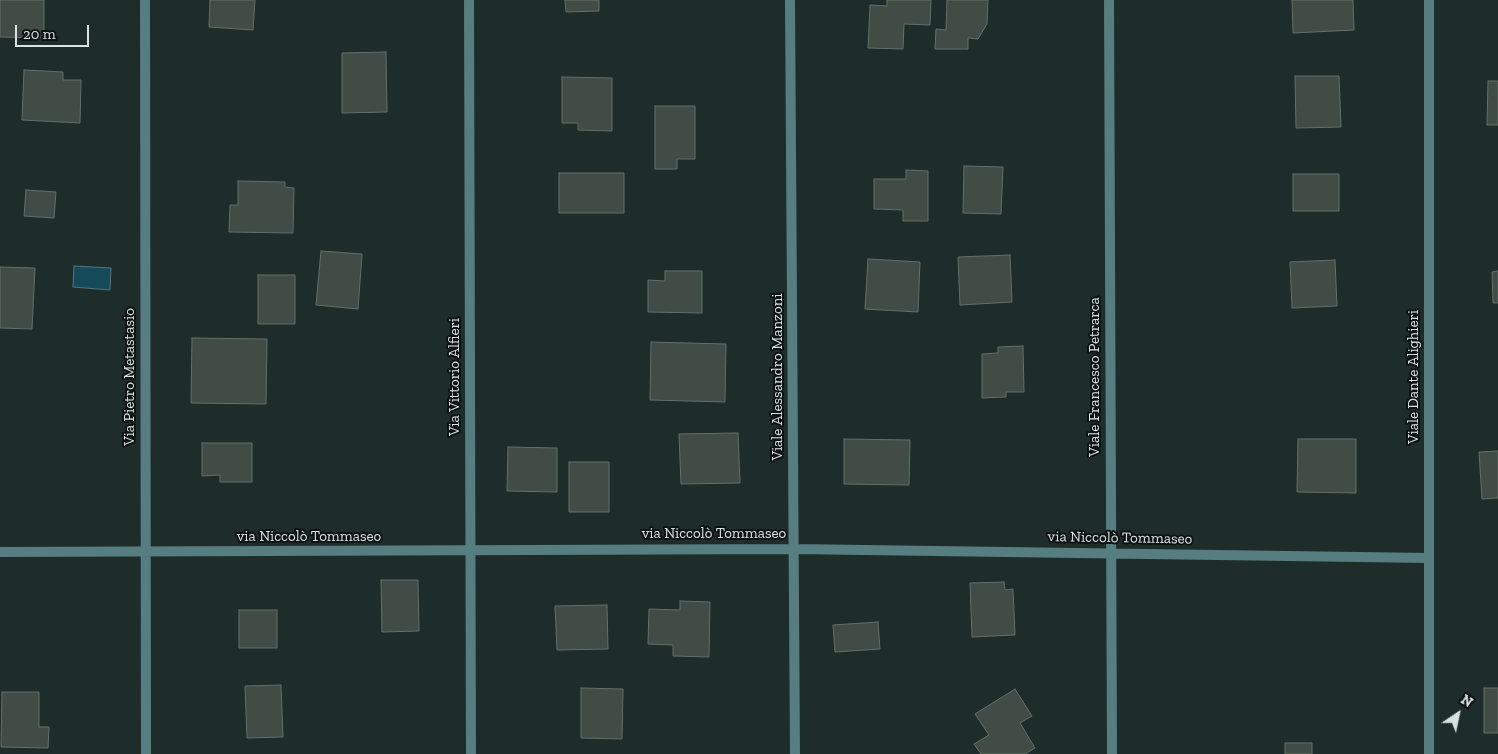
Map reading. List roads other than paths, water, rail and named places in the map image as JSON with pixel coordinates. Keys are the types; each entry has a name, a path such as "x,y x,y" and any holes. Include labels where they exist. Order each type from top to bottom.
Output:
{"street":[{"name":"Via Pietro Metastasio","path":"145,0 146,754"},
{"name":"Via Vittorio Alfieri","path":"469,0 472,754"},
{"name":"Viale Alessandro Manzoni","path":"790,0 795,754"},
{"name":"Viale Francesco Petrarca","path":"1109,0 1112,754"},
{"name":"Viale Dante Alighieri","path":"1428,0 1429,754"},
{"name":"via Niccolò Tommaseo","path":"0,552 145,553 794,549 1429,558"}],"water":[{"path":"74,266 111,268 110,290 73,287"}]}
